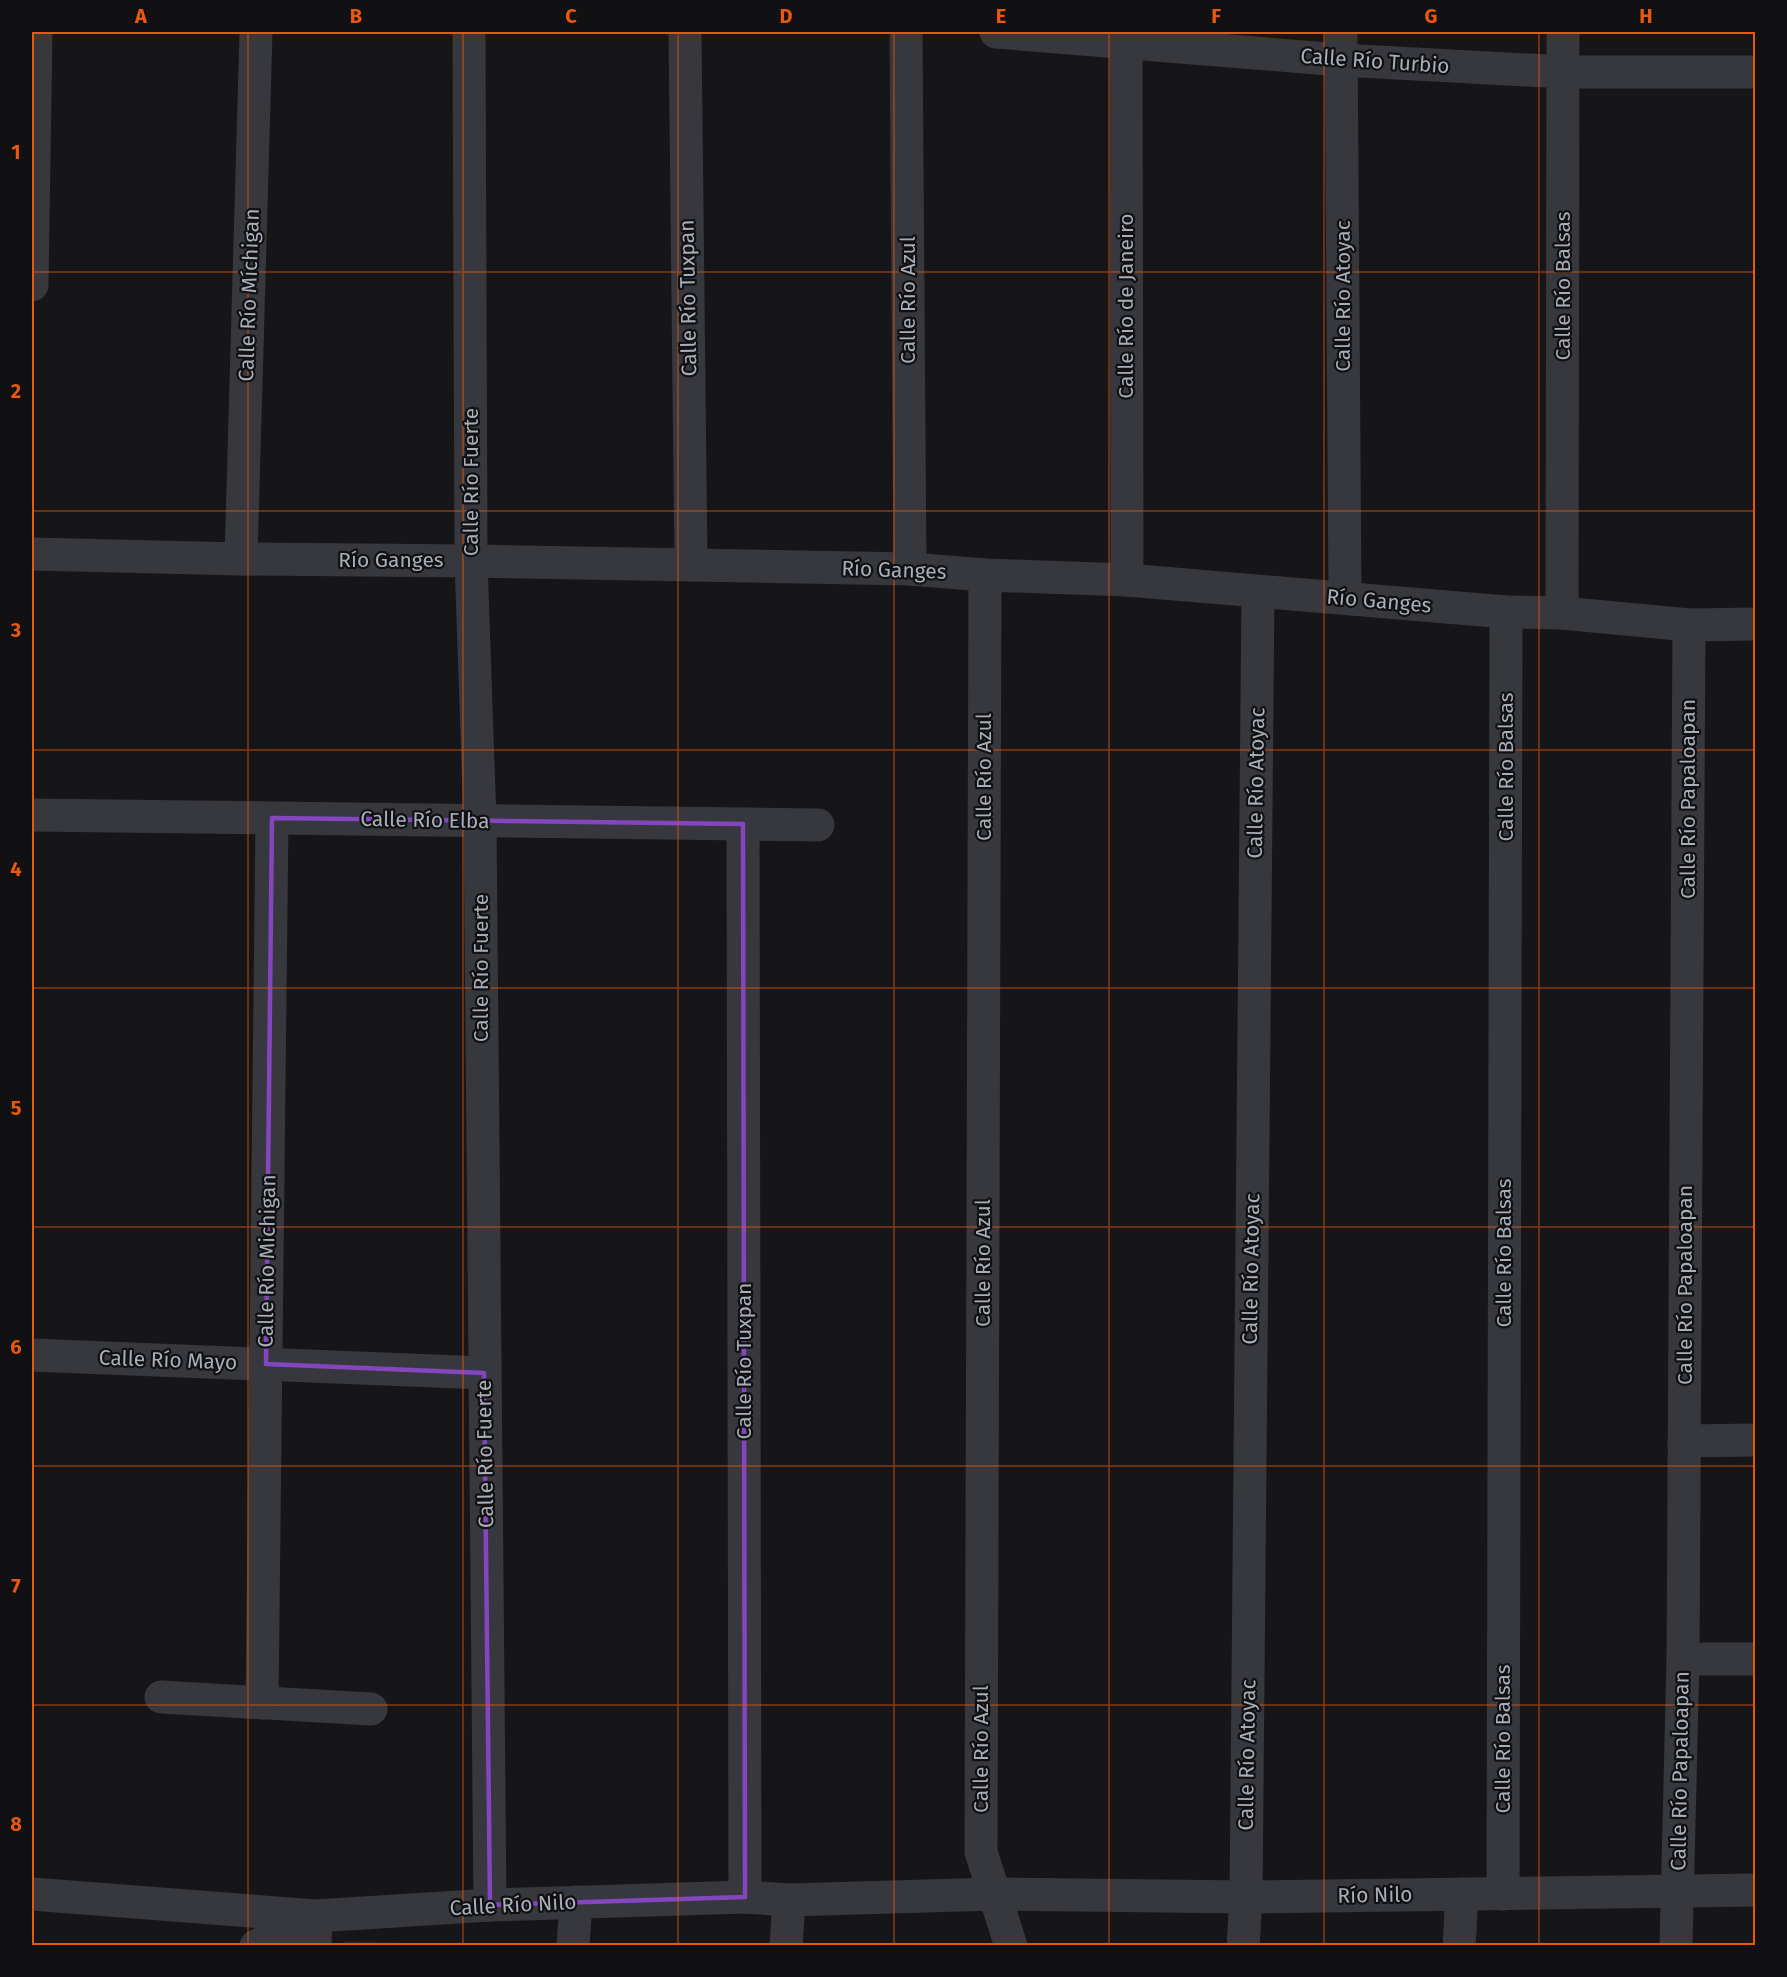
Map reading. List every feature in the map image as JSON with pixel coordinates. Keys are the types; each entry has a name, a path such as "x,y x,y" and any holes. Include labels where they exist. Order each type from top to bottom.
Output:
{"street":[{"path":"32,285 36,32"},
{"name":"Calle Río Míchigan","path":"241,559 256,32"},
{"name":"Calle Río Fuerte","path":"469,32 471,561 480,821 490,1905"},
{"name":"Calle Río Tuxpan","path":"685,32 691,565"},
{"name":"Calle Río Azul","path":"906,32 910,569"},
{"name":"Calle Río Turbio","path":"996,32 1341,46 1564,72 1755,72"},
{"name":"Calle Río Balsas","path":"1562,613 1563,32"},
{"name":"Calle Río de Janeiro","path":"1126,37 1127,580"},
{"name":"Calle Río Atoyac","path":"1341,46 1345,597"},
{"name":"Río Ganges","path":"32,554 910,569 985,575 1127,580 1506,612 1562,613 1689,625 1755,624"},
{"name":"Calle Río Azul","path":"985,575 981,1852 1011,1946"},
{"name":"Calle Río Atoyac","path":"1243,1946 1246,1897 1258,592"},
{"name":"Calle Río Balsas","path":"1503,1894 1506,612"},
{"name":"Calle Río Papaloapan","path":"1676,1946 1683,1659 1689,625"},
{"name":"Calle Río Elba","path":"32,815 818,825"},
{"name":"Calle Río Michigan","path":"262,1703 272,818"},
{"name":"Calle Río Tuxpan","path":"743,824 745,1897"},
{"name":"Calle Río Mayo","path":"32,1355 484,1373"},
{"path":"1684,1441 1755,1440"},
{"path":"1683,1659 1755,1659"},
{"path":"161,1697 371,1709"},
{"name":"Río Nilo","path":"994,1894 1246,1897 1755,1890"},
{"name":"Calle Río Nilo","path":"32,1894 315,1930 490,1905 745,1897 789,1900 994,1894"},
{"path":"1459,1946 1462,1894"},
{"path":"786,1946 789,1900"},
{"path":"573,1946 576,1902"},
{"path":"256,1946 315,1930"}],"highlighted area":[{"path":"272,818 743,824 745,1897 490,1905 484,1373 266,1364"}],"shaded area":[{"path":"345,1941 476,1945 344,1945"}]}
